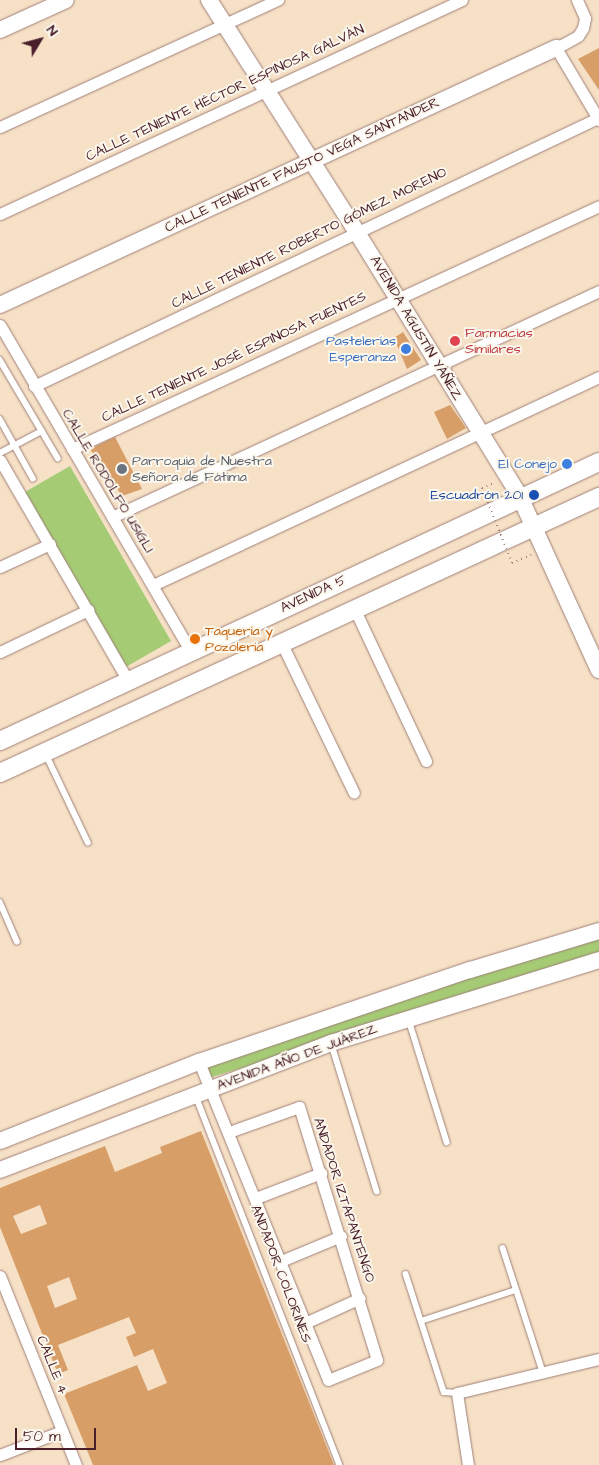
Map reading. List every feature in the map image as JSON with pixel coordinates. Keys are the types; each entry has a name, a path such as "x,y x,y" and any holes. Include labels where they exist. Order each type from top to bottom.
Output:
{"main road":[{"name":"AVENIDA 5","path":"0,741 520,497 599,462"},
{"path":"0,773 599,497"}],"street":[{"path":"0,30 66,0"},
{"name":"AVENIDA AGUSTÍN YÁÑEZ","path":"209,0 398,298 520,497 599,670"},
{"path":"0,127 278,0"},
{"name":"CALLE TENIENTE HÉCTOR ESPINOSA GALVÁN","path":"0,214 462,0"},
{"name":"CALLE TENIENTE FAUSTO VEGA SANTANDER","path":"0,305 556,48 578,36 583,28 585,18 580,5"},
{"path":"556,48 598,119"},
{"name":"CALLE TENIENTE ROBERTO GÓMEZ MORENO","path":"34,386 356,231 598,119"},
{"name":"CALLE TENIENTE JOSÉ ESPINOSA FUENTES","path":"72,449 599,206"},
{"path":"112,517 599,291"},
{"name":"CALLE RODOLFO USIGLI","path":"0,325 191,652"},
{"path":"153,586 599,377"},
{"path":"0,460 5,478 50,544 128,681"},
{"path":"0,567 50,544"},
{"path":"0,652 88,610"},
{"path":"355,610 426,761"},
{"path":"282,644 354,793"},
{"name":"AVENIDA AÑO DE JUÁREZ","path":"0,1141 199,1062 470,970 599,931"},
{"name":"AVENIDA AÑO DE JUÁREZ","path":"0,1170 202,1091 331,1044 599,960"},
{"path":"199,1062 202,1091 229,1132"},
{"name":"ANDADOR IZTAPANTENGO","path":"229,1132 299,1107 341,1236 377,1360 328,1380"},
{"name":"ANDADOR COLORINES","path":"229,1132 328,1380"},
{"path":"256,1198 321,1173"},
{"path":"280,1261 341,1236"},
{"name":"CALLE 4","path":"0,1276 76,1465"},
{"path":"305,1323 360,1298"},
{"path":"468,1465 457,1393 599,1359"},
{"path":"0,1455 62,1431"}],"lane":[{"path":"0,360 58,458"},
{"path":"0,419 33,478"},
{"path":"0,453 42,431"},
{"path":"46,752 88,842"},
{"path":"0,902 17,942"},
{"path":"408,1019 447,1142"},
{"path":"331,1044 378,1191"},
{"name":"ANDADOR COLORINES","path":"202,1091 340,1465"},
{"path":"503,1248 543,1372"},
{"path":"406,1274 444,1392 457,1393"},
{"path":"420,1321 516,1290"}],"path":[{"path":"499,481 482,488 512,563 538,552"}],"green space":[{"path":"70,466 171,641 124,668 23,493"},
{"path":"599,931 599,958 212,1077 209,1073 209,1064"}],"building":[{"path":"599,48 599,90 578,59"},
{"name":"Pastelerías Esperanza","path":"403,332 421,360 407,369 394,338"},
{"path":"450,405 466,428 447,439 434,412"},
{"path":"115,437 142,489 122,496 90,449"},
{"path":"201,1131 334,1465 93,1465 64,1394 137,1365 148,1391 167,1383 153,1349 134,1357 126,1337 136,1333 129,1317 58,1345 68,1370 58,1374 0,1227 0,1188 105,1146 115,1172 162,1153 160,1147","holes":["40,1205 47,1224 21,1234 13,1216","69,1277 77,1299 55,1308 47,1286"]}],"place":[{"name":"Farmacias Similares","path":"455,341"},
{"name":"Pastelerías Esperanza","path":"406,349"},
{"name":"El Conejo","path":"567,464"},
{"name":"Parroquia de Nuestra Señora de Fátima","path":"122,469"},
{"name":"Escuadrón 201","path":"534,495"},
{"name":"Taquería y Pozolería","path":"195,639"}]}
